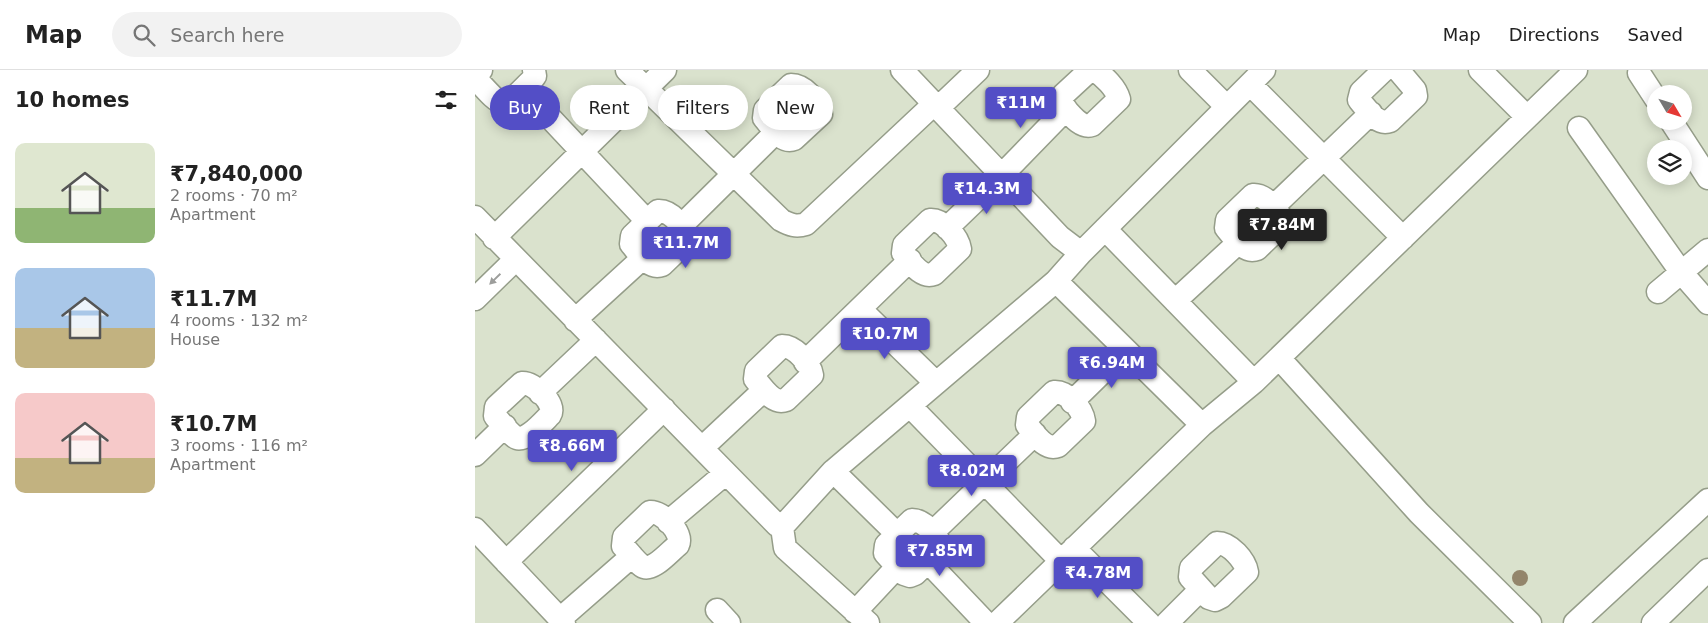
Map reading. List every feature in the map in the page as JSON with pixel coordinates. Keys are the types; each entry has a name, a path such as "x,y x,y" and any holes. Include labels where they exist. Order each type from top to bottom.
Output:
{"street":[{"path":"627,70 641,85"},
{"path":"648,86 665,70"},
{"path":"902,70 1060,237 1081,253"},
{"path":"648,92 781,220 790,226 799,226 806,224 978,70"},
{"path":"1094,70 1111,75 1119,99 1092,125 1087,127 1081,125 1067,109 1061,104 1063,95 1089,71 1094,70"},
{"path":"1190,70 1227,107"},
{"path":"1384,70 1361,92 1359,100 1379,122 1385,124 1416,96 1410,74"},
{"path":"1480,70 1527,117"},
{"path":"997,623 1202,425 1254,382 1575,70"},
{"path":"1639,73 1647,85"},
{"path":"782,527 833,471 1055,281 1257,77 1324,159 1403,238"},
{"path":"797,78 803,89 820,107 821,114 794,139 789,141 783,140 776,132 764,118 765,110 797,78"},
{"path":"481,88 503,104 509,102 528,79 581,152 647,221"},
{"path":"947,228 1002,176 1067,109"},
{"path":"1273,207 1371,113"},
{"path":"1579,128 1681,272 1708,303"},
{"path":"494,238 603,130"},
{"path":"1677,130 1708,178"},
{"path":"681,226 776,132"},
{"path":"1253,195 1259,195 1266,199 1273,207 1282,218 1283,224 1257,249 1246,250 1239,242 1226,228 1227,220 1253,195"},
{"path":"664,210 681,226 687,233 688,240 662,265 657,267 651,266 631,244 632,236 658,211 664,210"},
{"path":"475,218 777,526 782,527"},
{"path":"930,220 936,220 947,228 959,242 960,248 934,274 929,276 923,274 910,260 903,253 904,244 930,220"},
{"path":"1105,229 1254,382"},
{"path":"1175,301 1239,242"},
{"path":"1658,292 1708,250"},
{"path":"575,320 644,257"},
{"path":"475,298 515,260"},
{"path":"805,362 910,260"},
{"path":"1055,281 1202,425"},
{"path":"860,309 936,383"},
{"path":"541,393 596,340"},
{"path":"782,346 788,346 795,350 811,368 812,375 786,400 775,401 764,390 755,379 756,371 782,346"},
{"path":"1072,402 1125,350"},
{"path":"1279,358 1419,513 1530,623"},
{"path":"522,383 528,383 535,387 551,405 552,411 550,415 526,437 521,439 515,437 505,426 495,416 496,407 522,383"},
{"path":"702,448 764,390"},
{"path":"1054,392 1061,392 1067,396 1083,414 1085,421 1058,446 1053,448 1047,446 1035,434 1027,425 1029,416 1054,392"},
{"path":"910,406 985,482 1149,623"},
{"path":"506,562 664,409"},
{"path":"475,455 505,426"},
{"path":"932,533 1035,434"},
{"path":"833,471 897,534"},
{"path":"669,522 726,473"},
{"path":"1575,623 1708,500"},
{"path":"650,512 656,512 663,516 679,534 680,541 653,566 643,567 632,556 623,546 624,537 650,512"},
{"path":"912,520 925,524 932,533 941,542 941,549 915,574 910,576 904,574 885,553 886,545 912,520"},
{"path":"782,527 785,548 853,616 897,567"},
{"path":"475,529 562,621 632,556"},
{"path":"928,562 986,623"},
{"path":"1653,623 1708,570"},
{"path":"1167,623 1201,588"}]}
